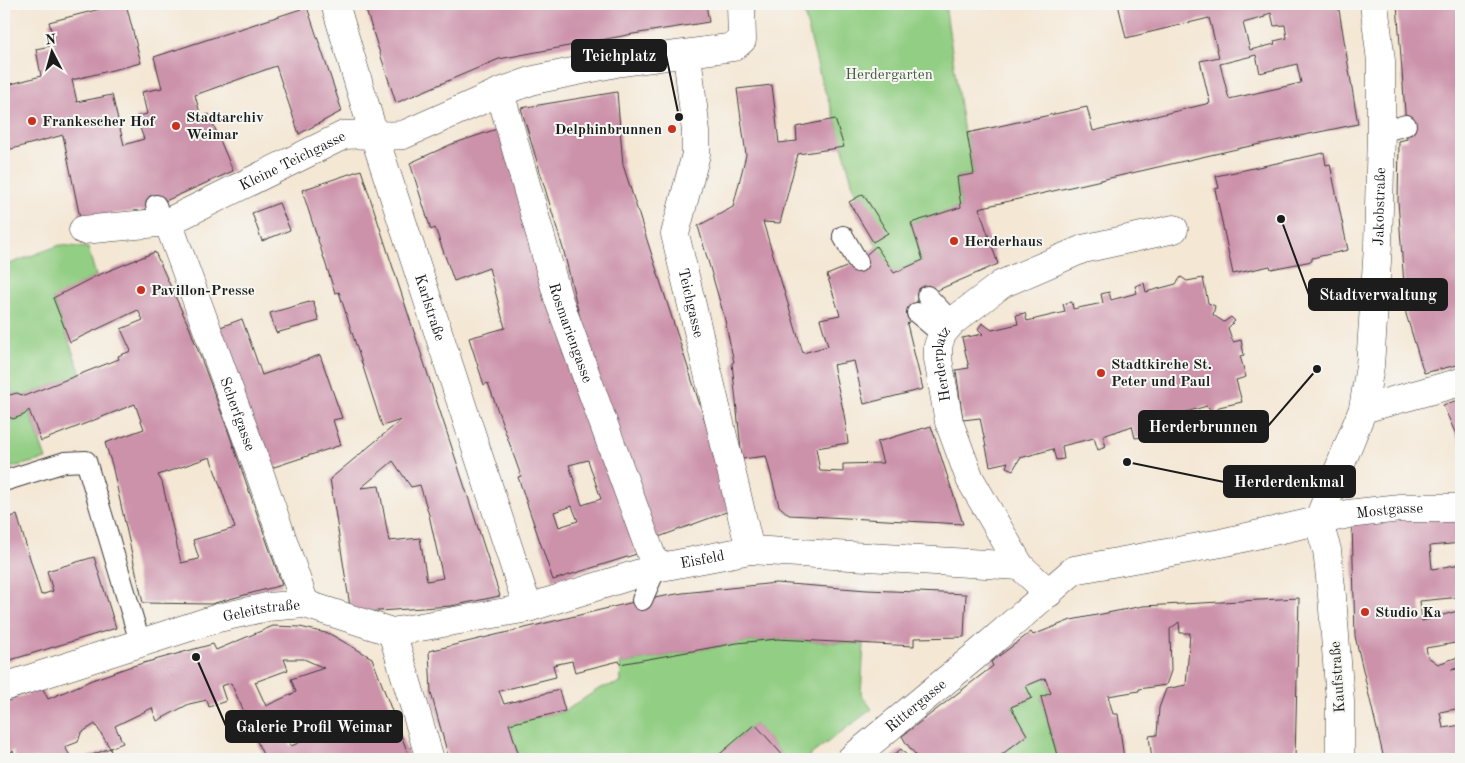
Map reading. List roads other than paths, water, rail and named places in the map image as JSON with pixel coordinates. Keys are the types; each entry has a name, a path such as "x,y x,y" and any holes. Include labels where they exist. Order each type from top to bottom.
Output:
{"street":[{"name":"Karlstraße","path":"334,4 374,135 528,608"},
{"path":"687,54 734,47 742,40 741,4"},
{"name":"Jakobstraße","path":"1363,409 1370,366 1378,246 1394,128 1381,62 1374,4"},
{"name":"Kleine Teichgasse","path":"83,230 162,217 344,135 360,133 390,136 403,135 500,92 534,80 616,63 687,54"},
{"name":"Teichgasse","path":"687,54 696,132 696,154 675,234 750,550"},
{"name":"Rosmariengasse","path":"500,92 558,298 656,568"},
{"name":"Scherfgasse","path":"162,217 260,474 305,604"},
{"name":"Herderplatz","path":"1049,593 1020,566 970,479 949,422 938,359 938,346 947,328 1002,284 1083,249 1174,228"},
{"path":"1049,593 1074,570 1221,543 1318,521 1363,409 1461,382"},
{"name":"Mostgasse","path":"1318,521 1348,514 1400,508 1461,508"},
{"name":"Kaufstraße","path":"1318,521 1327,550 1332,596 1340,701 1340,759"},
{"name":"Eisfeld","path":"392,632 528,608 656,568 750,550 1020,566"},
{"name":"Rittergasse","path":"851,759 1049,593"},
{"name":"Geleitstraße","path":"4,687 218,618 267,607 305,604 392,632"},
{"path":"392,632 430,759"}],"lane":[{"path":"843,236 858,262"},
{"path":"927,296 947,328"},
{"path":"1374,302 1404,298"},
{"path":"916,313 947,328"},
{"path":"4,481 65,462 86,461 140,642"},
{"path":"642,600 656,568"}],"place":[{"name":"Teichplatz","path":"679,117"},
{"name":"Frankescher Hof","path":"32,121"},
{"name":"Stadtarchiv Weimar","path":"176,126"},
{"name":"Delphinbrunnen","path":"672,129"},
{"name":"Stadtverwaltung","path":"1281,219"},
{"name":"Herderhaus","path":"954,241"},
{"name":"Pavillon-Presse","path":"141,290"},
{"name":"Herderbrunnen","path":"1317,369"},
{"name":"Stadtkirche St. Peter und Paul","path":"1101,373"},
{"name":"Herderdenkmal","path":"1127,462"},
{"name":"Studio Ka","path":"1365,612"},
{"name":"Galerie Profil Weimar","path":"196,657"}],"park label":[{"name":"Herdergarten","path":"889,74"}]}
